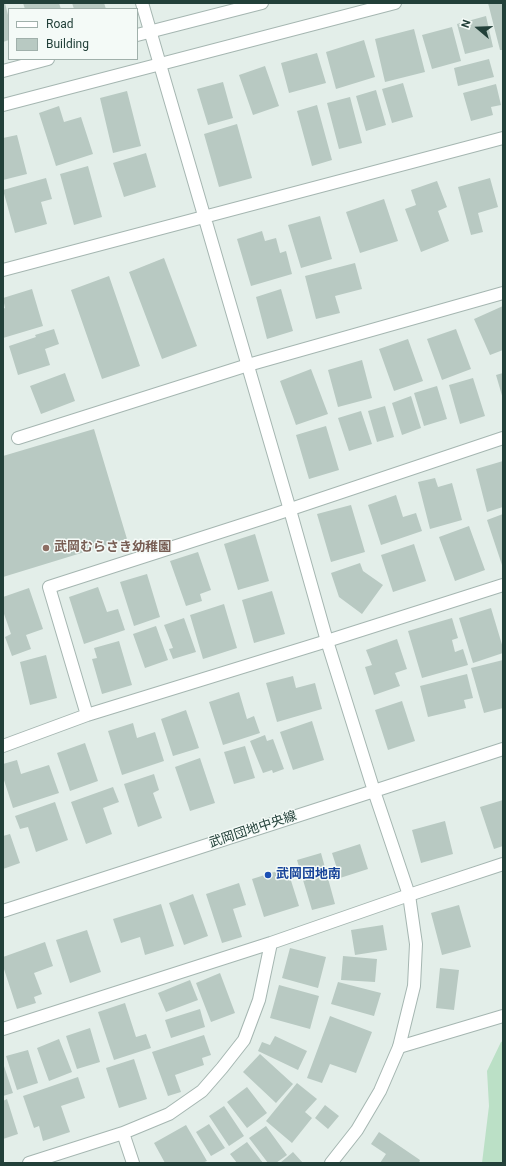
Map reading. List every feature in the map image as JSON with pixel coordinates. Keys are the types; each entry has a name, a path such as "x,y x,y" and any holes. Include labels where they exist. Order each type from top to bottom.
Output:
{"street":[{"path":"142,3 327,641 374,791 409,894 416,944 414,986 399,1047 380,1091 357,1130 331,1163"},
{"path":"138,36 262,3"},
{"path":"3,105 395,3"},
{"path":"3,71 44,60"},
{"path":"3,270 503,138"},
{"path":"18,438 248,365 503,293"},
{"path":"87,715 50,587 290,510 503,438"},
{"path":"3,746 87,715 503,585"},
{"name":"武岡団地中央線","path":"3,911 503,749"},
{"path":"3,1029 271,943 409,894 503,864"},
{"path":"29,1163 123,1133 169,1114 202,1091 244,1040 259,1000 271,943"},
{"path":"399,1047 503,1016"},
{"path":"123,1133 133,1163"}],"green space":[{"path":"503,1041 503,1163 482,1163 489,1106 487,1071 501,1042"}],"building":[{"path":"3,3 5,3 8,15 8,40 3,42"},
{"path":"23,3 59,3 61,8 25,8"},
{"path":"72,3 104,3 106,8 74,8"},
{"path":"488,3 503,3 503,50 500,50"},
{"path":"486,16 493,47 465,54 457,24"},
{"path":"452,27 461,61 432,69 422,35"},
{"path":"414,29 425,72 385,82 375,39"},
{"path":"364,40 375,77 336,89 326,52"},
{"path":"317,53 326,83 289,93 281,63"},
{"path":"489,59 494,77 458,86 454,68"},
{"path":"265,66 279,106 253,115 239,75"},
{"path":"223,82 233,118 208,125 197,89"},
{"path":"403,83 413,117 392,123 382,89"},
{"path":"496,84 501,105 491,107 493,115 471,121 463,93"},
{"path":"376,90 386,125 366,131 356,96"},
{"path":"127,91 141,146 113,153 100,98"},
{"path":"350,97 362,143 339,149 327,103"},
{"path":"317,105 332,160 312,166 297,111"},
{"path":"59,106 64,122 81,117 93,154 56,166 39,113"},
{"path":"237,124 252,178 219,187 204,134"},
{"path":"17,135 27,174 3,180 3,138"},
{"path":"146,153 156,187 124,197 113,163"},
{"path":"88,166 102,217 74,225 60,174"},
{"path":"46,178 52,199 41,202 47,224 15,233 3,190"},
{"path":"490,178 498,207 478,213 483,232 471,235 458,187"},
{"path":"437,181 447,207 438,211 449,241 421,252 405,209 416,205 411,190"},
{"path":"384,199 398,241 360,253 346,212"},
{"path":"320,216 332,259 301,268 288,225"},
{"path":"262,231 265,241 276,238 280,253 286,251 292,274 251,286 237,239"},
{"path":"164,258 197,346 162,359 129,272"},
{"path":"355,263 362,289 335,296 340,313 316,319 305,276"},
{"path":"109,276 140,366 102,379 71,290"},
{"path":"32,289 43,326 3,338 3,309 5,308 3,298"},
{"path":"281,289 293,331 267,339 256,297"},
{"path":"503,306 503,350 490,355 474,319"},
{"path":"54,329 59,344 45,349 50,365 18,375 9,346"},
{"path":"456,329 471,369 442,380 427,339"},
{"path":"408,339 423,381 394,391 379,349"},
{"path":"362,360 372,398 338,407 328,370"},
{"path":"311,369 328,414 296,425 280,381"},
{"path":"65,373 75,401 41,414 30,386"},
{"path":"503,373 503,399 496,375"},
{"path":"473,378 485,416 460,424 449,385"},
{"path":"437,386 447,419 424,426 414,393"},
{"path":"411,396 421,428 402,435 392,403"},
{"path":"385,406 394,437 377,442 368,411"},
{"path":"361,411 372,444 349,451 338,418"},
{"path":"326,426 339,470 309,479 296,435"},
{"path":"94,429 127,539 3,577 3,456"},
{"path":"503,461 503,507 487,512 476,469"},
{"path":"435,478 438,487 452,483 462,520 430,529 418,482"},
{"path":"396,495 403,517 416,513 422,531 381,545 368,505"},
{"path":"351,505 365,552 331,562 317,514"},
{"path":"503,514 503,568 487,520"},
{"path":"469,526 485,570 455,581 439,537"},
{"path":"255,534 269,581 238,590 224,544"},
{"path":"414,544 426,581 393,592 381,555"},
{"path":"198,552 211,590 200,594 202,601 186,606 170,561"},
{"path":"360,563 363,571 383,585 362,614 339,597 331,573"},
{"path":"147,574 160,617 134,626 120,582"},
{"path":"98,587 107,612 118,609 125,630 84,644 69,597"},
{"path":"29,588 43,629 26,635 31,649 12,656 5,637 11,634 3,611 3,597"},
{"path":"272,591 285,634 254,643 242,600"},
{"path":"224,604 237,648 203,659 190,615"},
{"path":"491,608 503,648 503,653 473,663 459,618"},
{"path":"184,618 196,652 173,659 169,649 173,648 164,625"},
{"path":"452,618 458,638 452,640 455,652 463,649 468,665 422,678 408,631"},
{"path":"156,626 168,660 145,668 133,634"},
{"path":"397,639 407,669 395,673 400,686 374,695 365,667 372,665 366,650"},
{"path":"119,641 132,685 102,694 92,659 97,658 94,648"},
{"path":"46,655 57,698 30,705 20,662"},
{"path":"503,660 503,708 484,713 471,668"},
{"path":"467,674 473,698 464,700 466,708 428,717 420,686"},
{"path":"293,676 296,688 315,683 322,709 277,722 266,683"},
{"path":"239,692 247,719 254,716 260,733 223,745 209,702"},
{"path":"402,701 415,741 388,750 375,710"},
{"path":"186,710 199,748 173,756 161,719"},
{"path":"312,721 324,760 293,770 280,732"},
{"path":"133,723 137,738 155,732 164,761 122,775 108,731"},
{"path":"265,735 267,741 273,739 284,769 273,773 272,770 263,773 250,741"},
{"path":"85,743 98,781 70,791 57,753"},
{"path":"245,746 255,778 234,784 224,752"},
{"path":"200,758 215,803 190,811 175,767"},
{"path":"17,760 21,774 49,765 59,793 13,808 3,777 3,764"},
{"path":"154,774 159,790 153,793 162,818 138,827 124,784"},
{"path":"113,787 119,802 103,808 112,834 86,844 71,802"},
{"path":"503,800 503,846 494,849 480,807"},
{"path":"55,802 68,840 36,852 28,827 20,829 15,816"},
{"path":"445,821 453,854 421,863 412,830"},
{"path":"10,834 20,863 3,869 3,836"},
{"path":"360,844 368,869 340,878 332,853"},
{"path":"321,853 335,904 312,910 297,860"},
{"path":"287,868 299,906 264,917 252,879"},
{"path":"239,883 246,905 233,909 242,937 222,943 206,894"},
{"path":"193,894 208,936 184,945 169,903"},
{"path":"161,904 174,946 145,955 140,937 121,943 113,919"},
{"path":"459,905 471,947 442,955 431,913"},
{"path":"383,925 387,950 355,955 351,930"},
{"path":"87,930 101,972 70,983 56,940"},
{"path":"45,942 53,966 34,973 42,994 34,997 36,1003 17,1009 3,966 3,957"},
{"path":"290,948 326,957 318,988 282,978"},
{"path":"343,956 377,959 375,982 341,980"},
{"path":"440,968 459,970 454,1010 436,1008"},
{"path":"220,973 235,1013 211,1022 196,983"},
{"path":"190,980 198,1000 166,1012 158,993"},
{"path":"338,982 381,993 374,1016 331,1004"},
{"path":"279,985 319,996 310,1029 270,1018"},
{"path":"125,1003 136,1037 146,1034 151,1048 114,1060 98,1012"},
{"path":"200,1009 205,1027 171,1038 165,1020"},
{"path":"330,1016 372,1032 356,1073 330,1064 322,1083 307,1078"},
{"path":"90,1028 100,1062 77,1069 66,1036"},
{"path":"204,1035 211,1055 202,1058 204,1065 175,1075 181,1092 168,1096 152,1052"},
{"path":"275,1036 307,1051 298,1070 258,1051 262,1042 270,1045"},
{"path":"59,1039 72,1072 49,1081 37,1048"},
{"path":"28,1050 38,1083 17,1090 6,1056"},
{"path":"260,1054 293,1084 276,1103 243,1072"},
{"path":"134,1059 147,1099 119,1108 106,1068"},
{"path":"3,1063 13,1093 3,1096"},
{"path":"78,1077 85,1098 61,1106 70,1132 43,1141 39,1126 34,1128 23,1096"},
{"path":"297,1083 317,1099 305,1112 312,1118 292,1143 266,1121"},
{"path":"247,1087 267,1113 247,1128 227,1102"},
{"path":"7,1099 18,1134 3,1139 3,1101"},
{"path":"325,1105 339,1116 328,1129 315,1118"},
{"path":"224,1106 244,1136 229,1146 209,1116"},
{"path":"209,1124 225,1148 211,1156 196,1132"},
{"path":"186,1125 207,1161 202,1163 165,1163 154,1143"},
{"path":"266,1126 287,1155 276,1163 268,1163 249,1138"},
{"path":"379,1132 420,1160 419,1163 380,1163 386,1154 371,1144"},
{"path":"247,1142 263,1163 237,1163 230,1154"},
{"path":"293,1152 303,1163 280,1163"}],"place":[{"name":"武岡むらさき幼稚園","path":"46,548"},
{"name":"武岡団地南","path":"268,875"}]}
